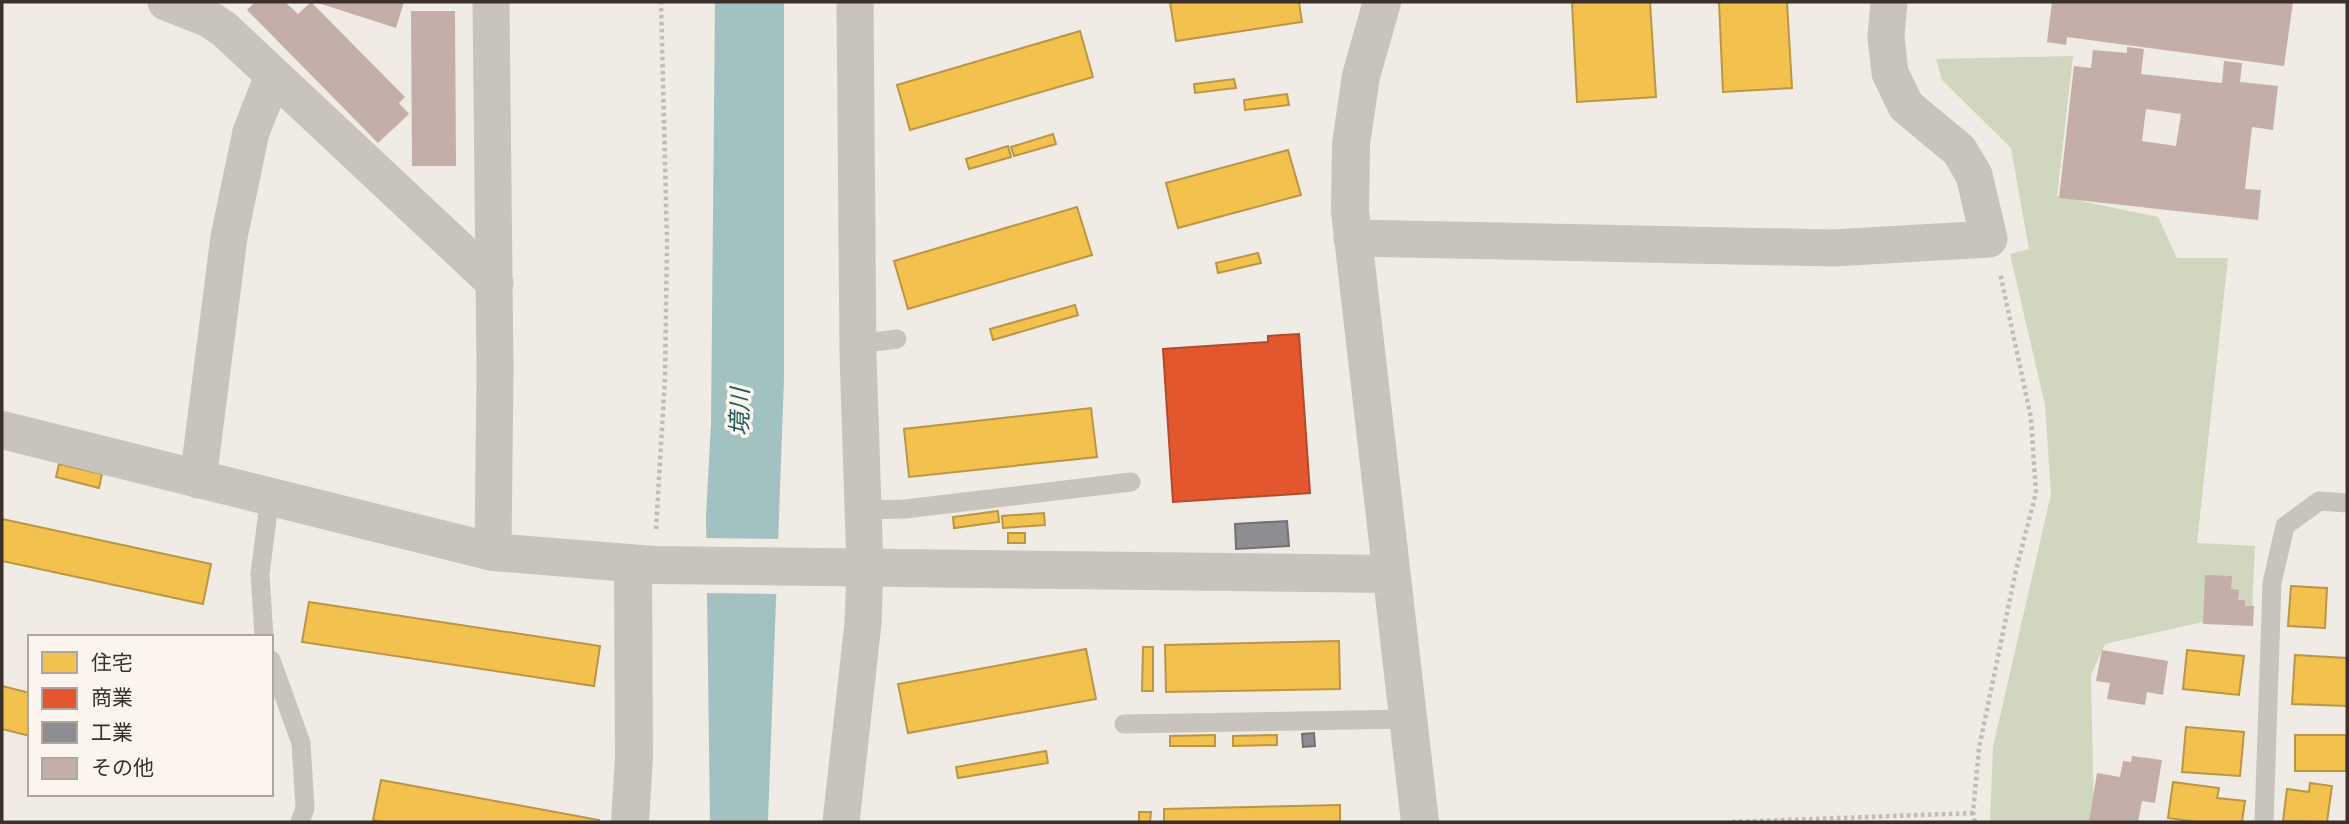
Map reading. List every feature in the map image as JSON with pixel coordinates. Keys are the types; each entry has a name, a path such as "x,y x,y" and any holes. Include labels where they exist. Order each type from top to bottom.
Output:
{"street":[{"path":"166,2 209,19 224,29 495,284"},
{"path":"491,2 495,284 493,552"},
{"path":"841,822 863,623 848,568 862,510 855,2"},
{"path":"1382,2 1361,76 1351,144 1350,211 1420,822"},
{"path":"1352,238 1833,248 1989,239 1974,175 1959,150 1906,106 1891,73 1886,37 1889,2"},
{"path":"198,480 229,237 251,132 273,76"},
{"path":"2,430 493,552 651,565 1390,573"},
{"path":"630,822 651,565"}],"lane":[{"path":"858,344 897,339"},
{"path":"862,510 905,509 1131,482"},
{"path":"264,635 260,574 270,496"},
{"path":"2264,822 2272,583 2284,526 2319,501 2347,503"},
{"path":"273,666 301,743 304,808 300,822"},
{"path":"1124,724 1408,719"}],"path":[{"path":"651,565 665,378 667,242 661,2"},
{"path":"1975,822 1973,814 1979,748 2016,570 2036,493 2031,418 1997,260 1989,239"},
{"path":"1732,822 1973,814"}],"green space":[{"path":"2073,56 2057,196 2158,217 2177,258 2228,258 2197,543 2255,546 2252,611 2105,644 2091,675 2094,822 1990,822 1993,747 2051,494 2045,405 2010,254 2029,249 2011,148 1942,80 1936,59"}],"water":[{"name":"境川","path":"715,2 784,2 784,378 768,822 710,822 706,517 711,423"}],"pier":[{"path":"703,538 782,539 780,594 704,593"}],"building: 住宅":[{"path":"1170,2 1299,2 1302,22 1176,41"},
{"path":"1572,2 1650,2 1656,97 1577,102"},
{"path":"1719,2 1787,2 1792,88 1723,92"},
{"path":"1080,31 1093,77 910,130 897,85"},
{"path":"1234,79 1236,88 1195,93 1194,84"},
{"path":"1287,94 1289,105 1245,110 1244,100"},
{"path":"1053,134 1056,144 1014,156 1011,147"},
{"path":"1008,146 1011,157 969,169 966,159"},
{"path":"1288,150 1301,195 1178,228 1166,183"},
{"path":"1077,207 1092,255 908,309 894,261"},
{"path":"1258,253 1261,263 1218,273 1216,263"},
{"path":"1075,305 1078,315 993,340 990,329"},
{"path":"1091,408 1097,457 909,477 904,429"},
{"path":"59,464 102,474 99,488 56,477"},
{"path":"998,511 999,522 954,528 953,517"},
{"path":"1044,513 1045,525 1003,528 1002,516"},
{"path":"2,519 211,564 203,604 2,561"},
{"path":"1008,533 1025,533 1025,543 1008,543"},
{"path":"2291,586 2327,588 2325,628 2288,626"},
{"path":"309,602 600,646 594,686 302,642"},
{"path":"1339,641 1340,689 1166,692 1165,645"},
{"path":"1143,647 1153,647 1153,691 1142,691"},
{"path":"1086,649 1096,699 908,733 898,684"},
{"path":"2187,650 2244,656 2239,695 2183,689"},
{"path":"2295,655 2347,658 2347,706 2292,704"},
{"path":"2,686 28,692 28,736 2,729"},
{"path":"2186,727 2244,732 2240,776 2182,772"},
{"path":"1215,735 1215,746 1170,746 1170,736"},
{"path":"1277,735 1277,745 1233,746 1233,736"},
{"path":"2295,735 2346,735 2346,771 2295,771"},
{"path":"1046,751 1048,763 958,778 956,767"},
{"path":"381,780 599,820 599,822 373,820"},
{"path":"2173,782 2219,788 2217,798 2245,801 2242,822 2197,822 2168,818"},
{"path":"2310,783 2332,786 2327,822 2283,821 2287,789 2309,792"},
{"path":"1340,805 1340,822 1164,822 1164,809"},
{"path":"1139,812 1151,812 1150,822 1139,822"}],"building: 商業":[{"path":"1299,334 1310,493 1173,502 1163,349 1268,342 1268,336"}],"building: 工業":[{"path":"1287,521 1289,546 1236,549 1235,524"},
{"path":"1314,733 1315,746 1303,747 1302,734"}],"building: その他":[{"path":"255,2 285,2 298,14 311,2 405,97 399,103 409,114 378,143 247,10"},
{"path":"315,2 404,2 396,28"},
{"path":"2052,2 2293,2 2284,66 2067,37 2066,45 2047,42"},
{"path":"411,11 455,11 456,166 412,166"},
{"path":"2127,47 2144,49 2141,74 2222,83 2224,61 2242,63 2240,82 2278,86 2273,130 2252,127 2245,189 2261,190 2258,220 2059,198 2074,66 2091,68 2093,50 2127,53","holes":["2146,109 2181,114 2176,146 2142,141"]},
{"path":"2205,575 2232,576 2231,589 2239,590 2238,600 2245,600 2245,606 2254,606 2253,626 2203,624"},
{"path":"2102,650 2168,661 2163,695 2147,692 2145,705 2107,699 2110,683 2096,681"},
{"path":"2132,756 2162,760 2155,803 2142,801 2138,822 2089,822 2097,773 2120,777 2123,761 2131,762"}]}
